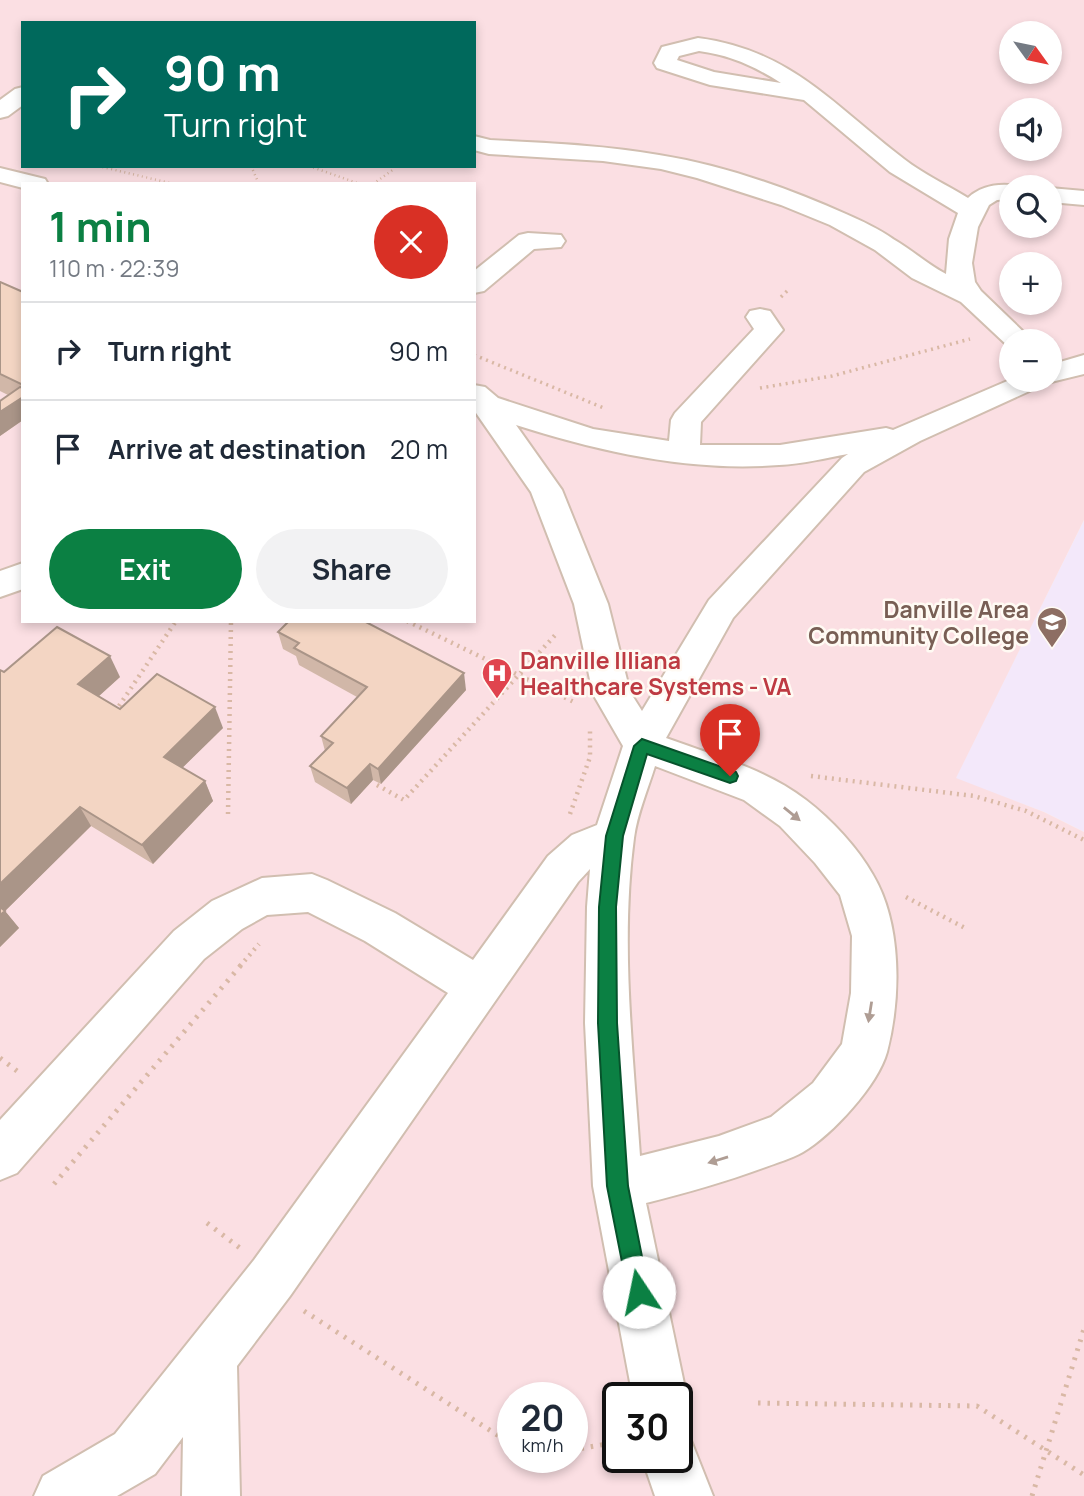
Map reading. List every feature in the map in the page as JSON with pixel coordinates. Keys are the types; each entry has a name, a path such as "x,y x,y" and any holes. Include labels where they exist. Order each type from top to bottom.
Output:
{"street":[{"path":"809,93 710,78 665,63 670,52 679,47 697,44 715,46 769,66 809,93 897,166 974,212"},
{"path":"0,111 21,95"},
{"path":"476,144 489,147 603,154 704,172 790,200 839,220 884,244 921,272 974,298"},
{"path":"0,175 28,182"},
{"path":"999,193 979,201 962,233 959,258 961,282 1006,329"},
{"path":"1062,196 1084,198"},
{"path":"476,283 528,241 552,241"},
{"path":"684,453 686,420 769,330 760,317"},
{"path":"1062,370 1084,364"},
{"path":"657,1382 618,1186 608,1023 607,907 614,836 642,746 721,609 853,465 909,434 1006,392"},
{"path":"481,399 590,438 684,453 780,455 909,434"},
{"path":"481,399 546,490 592,604 612,694 642,746 758,788 794,814 830,850 858,887 874,936 873,993 864,1052 830,1100 786,1135 719,1160 618,1186"},
{"path":"0,585 21,576"},
{"path":"63,1496 135,1454 280,1267 563,869 586,847 614,836"},
{"path":"0,1156 189,945 226,915 262,897 312,893 380,927 479,988"},
{"path":"210,1357 211,1496"},
{"path":"676,1473 684,1496"}],"path":[{"path":"107,168 166,182"},
{"path":"315,168 354,182"},
{"path":"376,182 394,169"},
{"path":"755,388 779,387 832,376 971,339"},
{"path":"476,356 615,412"},
{"path":"119,706 175,623"},
{"path":"228,814 231,623"},
{"path":"411,623 578,704"},
{"path":"377,785 404,800 560,629"},
{"path":"566,820 573,810 590,757 590,722"},
{"path":"802,775 925,788 977,798 1026,811 1084,841"},
{"path":"54,1184 303,893"},
{"path":"0,1059 20,1074"},
{"path":"206,1223 245,1252"},
{"path":"301,1309 497,1435"},
{"path":"1032,1496 1084,1329"},
{"path":"758,1404 977,1406 1084,1475"}],"shaded area":[{"name":"Danville Illiana Healthcare Systems - VA","path":"0,0 1084,0 1084,520 956,778 1044,812 1084,832 1084,1496 0,1496"},
{"name":"Danville Area Community College","path":"1084,520 1084,832 1044,812 955,779"}],"building":[{"path":"0,282 21,291 21,384 0,374"},
{"path":"21,387 21,398 0,412 0,401"},
{"path":"287,623 368,623 464,673 378,769 370,764 347,788 310,766 333,743 321,736 367,687 294,648 299,643 278,632"},
{"path":"57,627 110,656 78,684 120,709 157,674 215,707 164,757 205,781 142,845 80,807 0,884 0,670 4,672"}],"place":[{"name":"Danville Area Community College","path":"1052,649"},
{"name":"Danville Illiana Healthcare Systems - VA","path":"497,700"}],"route":[{"path":"639,1292 618,1186 608,1023 607,907 614,836 642,746 730,776"}]}
